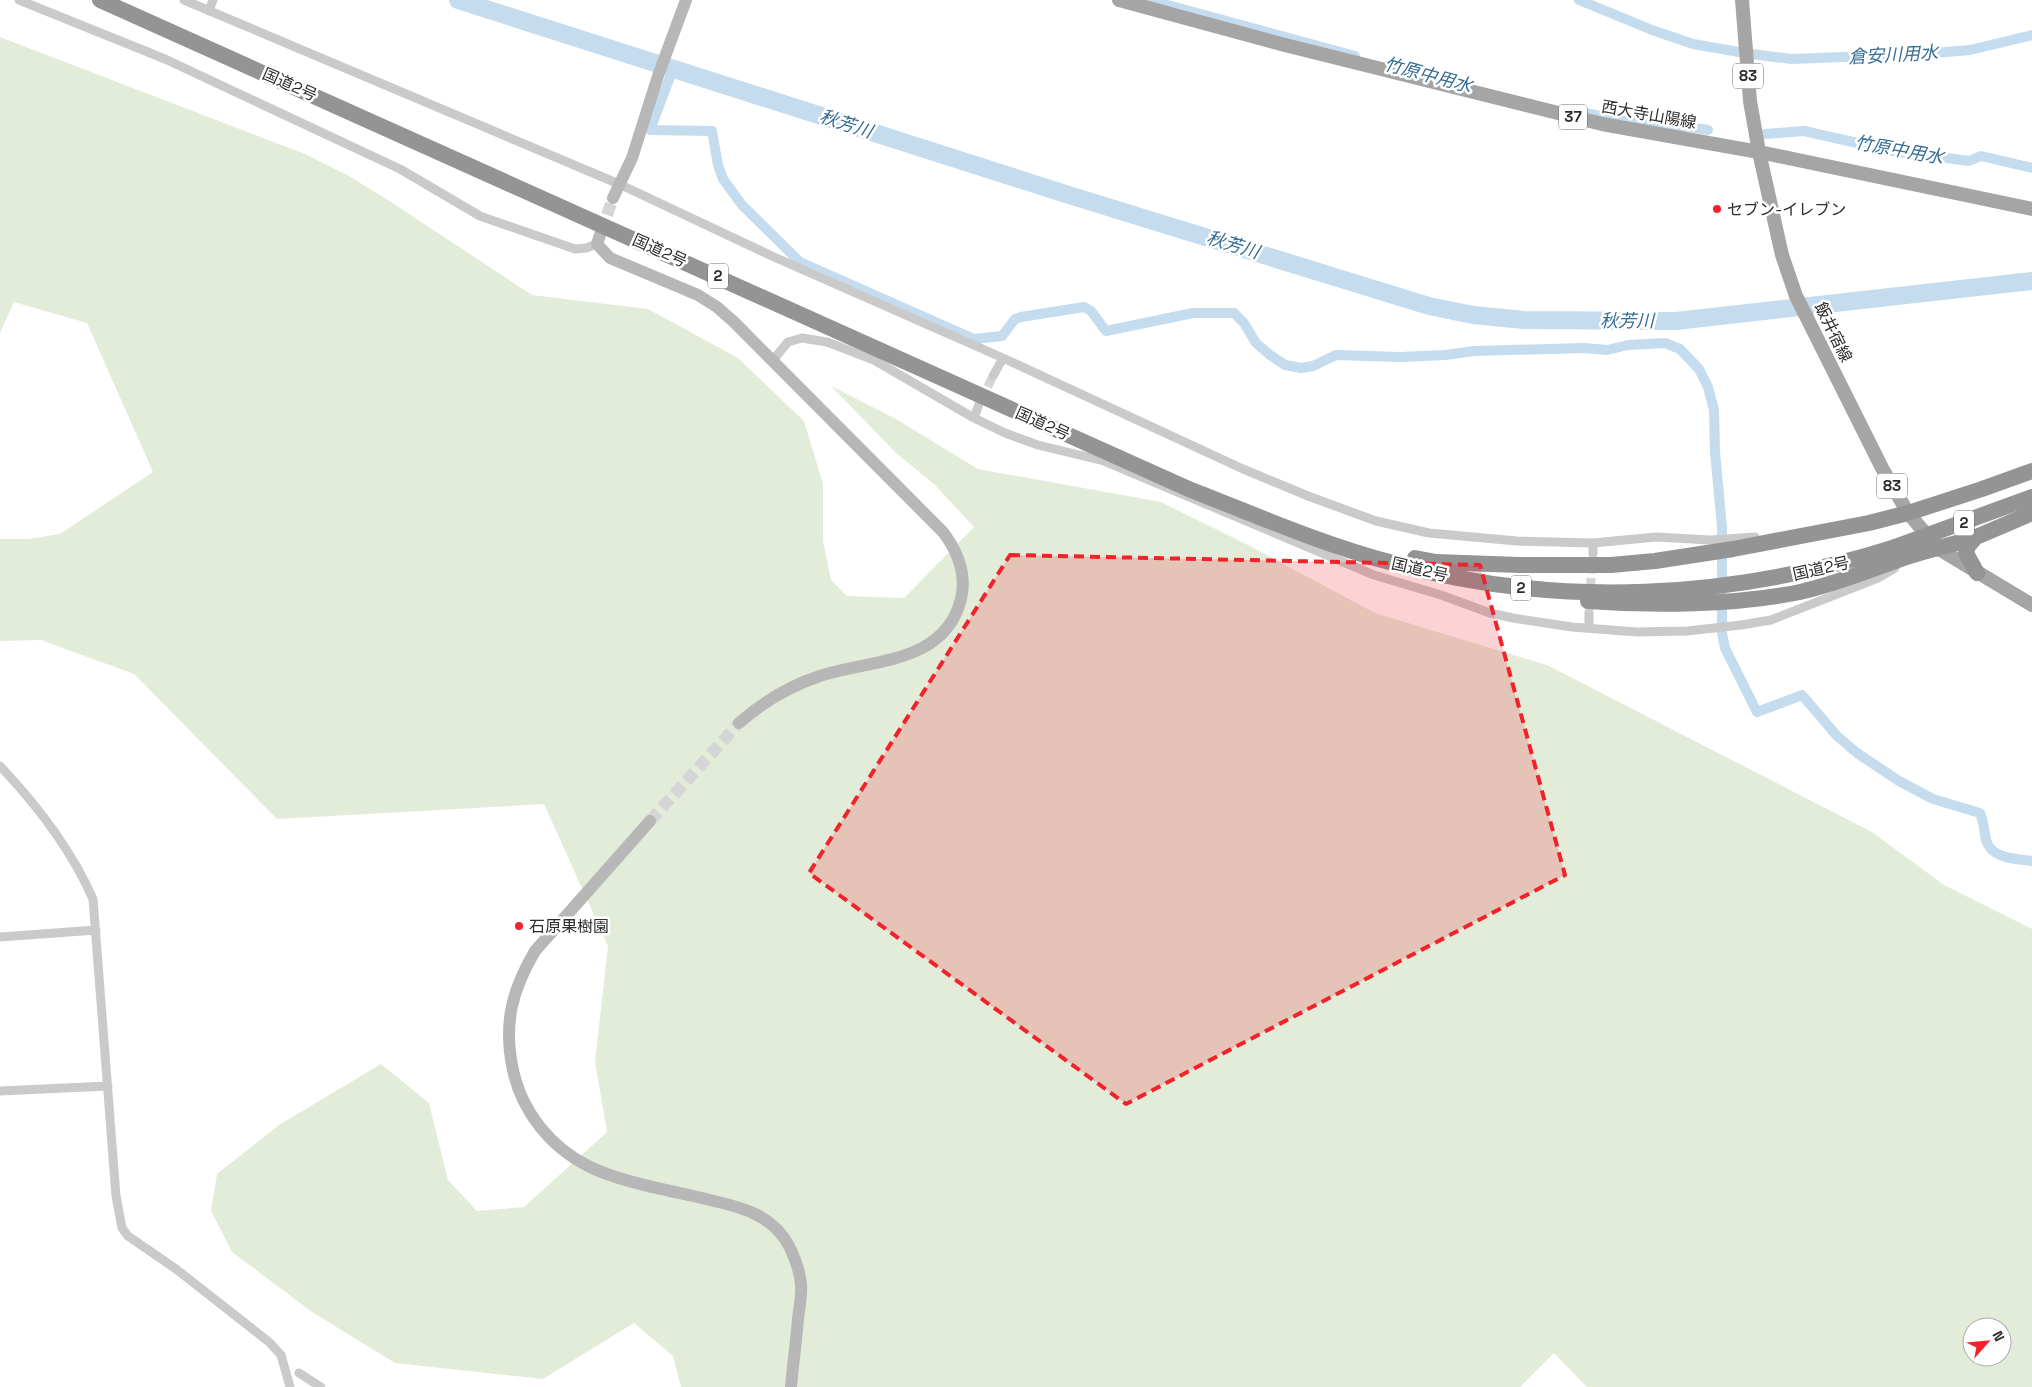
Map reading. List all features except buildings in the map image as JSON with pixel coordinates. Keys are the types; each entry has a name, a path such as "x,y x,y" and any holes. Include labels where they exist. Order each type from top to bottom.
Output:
{"highway":[{"name":"国道2号","path":"100,0 1191,490 1338,547 1394,564 1439,574 1535,590 1664,592 1710,595 1739,592 1896,547 2032,496"},
{"path":"1338,547 1436,562 1519,565 1610,565 1655,561 1705,547 1813,534 1908,513 1982,490 2032,471"},
{"path":"1739,592 1798,592 1827,585 1919,553 1976,537 2032,513"},
{"path":"1976,537 1968,546 1966,553 1977,573"}],"main road":[{"name":"西大寺山陽線","path":"1119,0 1281,44 1602,124 1759,152 2032,209"},
{"name":"飯井宿線","path":"1742,0 1750,101 1759,152 1782,255 1796,296 1882,468 1908,513 1939,548 2032,605"}],"street":[{"path":"19,0 165,59 364,152 400,169 480,216 575,249 586,248 599,238 610,258 684,288 717,307 773,360 943,532 960,560 962,592 959,607 945,632 918,652 850,668 798,684 758,706 739,723"},
{"path":"184,0 619,184 1243,469 1376,521 1429,533 1481,539 1593,544 1656,537 1705,547"},
{"path":"209,10 214,0"},
{"path":"614,198 632,158 659,73 686,0"},
{"path":"773,360 788,342 802,338 827,342 874,360 974,418 1038,445 1104,461 1374,575 1441,595 1490,613 1513,618 1636,632 1686,631 1740,625 1771,620 1878,578 1919,553"},
{"path":"993,376 1003,358"},
{"path":"974,418 979,404"},
{"path":"1593,544 1593,554"},
{"path":"1589,628 1590,614"},
{"path":"0,766 39,812 72,856 92,899 116,1196 122,1228 128,1236 176,1269 269,1342 280,1354 290,1387"},
{"path":"650,821 536,951 527,965 512,1001 508,1022 510,1058 514,1078 534,1119 544,1133 570,1155 590,1167 613,1176 740,1207 761,1216 776,1228 788,1245 797,1264 801,1286 791,1387"},
{"path":"0,937 96,930"},
{"path":"0,1090 26,1091 108,1086"},
{"path":"299,1373 321,1387"}],"highlighted area":[{"path":"1010,555 1480,565 1565,875 1126,1104 809,873"}],"green space":[{"path":"0,37 305,154 349,176 391,202 532,295 648,309 738,358 804,421 823,484 823,541 831,580 847,596 904,598 974,527 934,484 896,453 831,386 896,419 978,469 1161,502 1248,545 1375,613 1547,665 1872,832 1944,885 2032,929 2032,1387 1587,1387 1554,1353 1520,1387 681,1387 673,1356 634,1323 543,1379 395,1363 312,1312 232,1252 211,1211 217,1174 279,1125 381,1064 429,1103 448,1180 477,1211 524,1207 607,1132 595,1062 608,946 544,804 277,819 134,674 41,640 0,641 0,539 29,539 60,534 153,472 87,323 14,302 0,333"}],"waterway":[{"name":"秋芳川","path":"458,0 1072,196 1429,306 1473,315 1524,320 1676,321 2032,281"},
{"name":"竹原中用水","path":"1149,0 1355,56"},
{"name":"倉安川用水","path":"1579,0 1652,30 1693,44 1739,52"},
{"name":"倉安川用水","path":"1752,54 1791,59 1922,54 1970,50 2032,35"},
{"path":"673,69 650,130 712,131 718,165 723,179 742,205 800,262 974,339 1002,336 1015,319 1021,317 1084,307 1091,311 1106,331 1193,313 1234,313 1244,323 1256,343 1270,355 1285,365 1301,368 1313,366 1336,355 1400,357 1445,355 1474,351 1584,348 1607,350 1628,345 1665,343 1680,349 1699,369 1708,387 1714,410 1715,452 1722,527 1722,622"},
{"name":"竹原中用水","path":"1575,111 1675,131 1685,126 1708,130"},
{"name":"竹原中用水","path":"1765,134 1804,131 1893,151 1969,161 1981,156 2032,168"},
{"path":"1722,633 1725,648 1757,712 1802,695 1837,736 1857,753 1899,781 1933,799 1980,813 1986,840 1993,851 2005,857 2032,861"}],"tunnel":[{"path":"601,232 613,198"},
{"path":"982,399 993,376"},
{"path":"1589,614 1592,562"},
{"path":"650,821 739,723"}],"place":[{"name":"セブン-イレブン","path":"1717,209"},
{"name":"石原果樹園","path":"519,926"}]}
